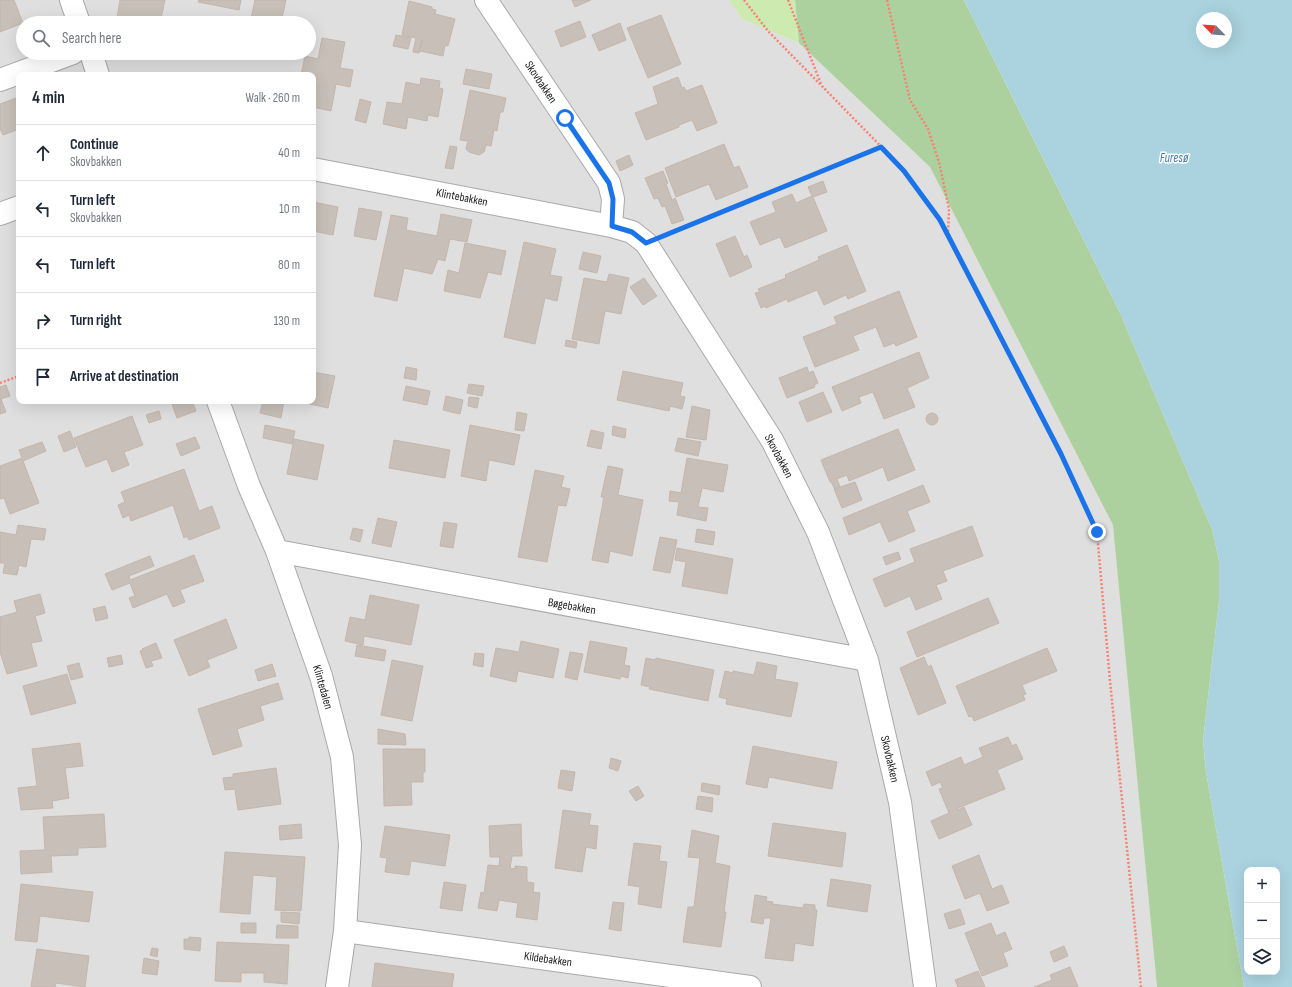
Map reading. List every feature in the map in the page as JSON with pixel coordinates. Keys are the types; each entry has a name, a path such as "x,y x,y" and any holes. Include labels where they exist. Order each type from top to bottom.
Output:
{"street":[{"path":"71,0 77,16"},
{"name":"Skovbakken","path":"486,0 609,183 613,199 612,226 632,232 646,243 772,440 818,532 867,660 900,802 925,987"},
{"path":"22,72 54,60"},
{"path":"93,60 97,72"},
{"path":"0,80 16,74"},
{"name":"Klintebakken","path":"316,170 612,226"},
{"path":"0,214 16,208"},
{"name":"Klintedalen","path":"219,404 249,486 277,552 321,676 342,757 350,845 345,931 337,987"},
{"name":"Bøgebakken","path":"277,552 867,660"},
{"name":"Kildebakken","path":"345,931 750,987"}],"path":[{"path":"744,0 768,31 904,171 940,220 1061,454 1097,532 1110,681 1141,987"},
{"path":"788,0 821,86"},
{"path":"887,0 910,100 928,129 939,162 950,209 948,235"},
{"path":"646,243 881,147"},
{"path":"0,383 16,377"}],"shaded area":[{"path":"0,0 729,0 742,19 799,43 930,167 1114,525 1157,987 0,987"}],"green space":[{"path":"729,0 795,0 799,43 742,19"},
{"path":"795,0 964,0 1121,315 1213,532 1219,561 1219,601 1203,741 1206,772 1244,987 1157,987 1113,525 930,167 799,43"}],"water":[{"name":"Furesø","path":"964,0 1292,0 1292,987 1244,987 1206,772 1203,741 1219,601 1219,561 1213,532 1121,315"}],"building":[{"path":"14,0 20,16 16,16 16,26 0,32 0,1"},
{"path":"120,0 165,0 162,16 117,16"},
{"path":"199,0 241,0 239,10 198,2"},
{"path":"255,0 286,0 283,16 251,16"},
{"path":"572,0 591,0 575,7"},
{"path":"409,1 432,7 432,9 436,10 435,14 455,19 448,46 445,45 443,56 420,51 422,40 419,53 413,52 416,38 402,35"},
{"path":"661,15 681,64 648,78 627,28"},
{"path":"580,21 586,37 561,47 555,31"},
{"path":"620,23 626,40 599,51 592,35"},
{"path":"396,35 411,38 408,49 393,46"},
{"path":"322,38 345,42 340,68 353,70 350,87 336,84 331,111 316,108 316,72 302,72 304,60 318,59"},
{"path":"466,69 492,74 489,89 463,84"},
{"path":"678,77 682,88 684,87 686,91 702,85 717,123 697,131 692,120 679,125 679,127 646,140 635,113 658,104 653,87"},
{"path":"421,78 440,81 439,88 443,89 438,117 428,115 427,121 408,117 406,129 383,124 387,102 402,104 406,82 420,85"},
{"path":"470,90 506,98 503,112 500,112 497,131 494,130 491,146 486,145 484,152 479,155 469,152 466,149 468,141 460,140"},
{"path":"16,98 16,130 3,135 0,129 0,104"},
{"path":"360,99 371,102 366,123 355,120"},
{"path":"724,144 734,168 739,166 748,187 716,200 709,184 676,197 665,168"},
{"path":"450,146 457,147 453,169 445,168"},
{"path":"629,155 633,165 620,171 616,161"},
{"path":"663,171 668,183 666,184 672,200 675,198 684,220 672,224 665,206 662,207 658,198 654,199 645,178"},
{"path":"823,181 827,192 813,197 827,231 785,248 780,237 760,245 750,222 776,212 772,202 792,194 796,203 812,196 808,187"},
{"path":"316,203 338,207 333,235 316,232"},
{"path":"359,208 382,212 376,240 354,236"},
{"path":"441,214 472,220 467,242 450,239 445,261 438,259 432,274 404,268 397,301 374,296 391,215 408,218 406,230 437,236"},
{"path":"735,236 744,257 747,255 752,267 730,277 716,244"},
{"path":"524,242 556,249 550,275 562,277 557,301 545,298 535,344 504,337"},
{"path":"465,243 506,251 501,275 488,272 480,298 444,291 448,270 459,273"},
{"path":"847,245 866,291 848,299 846,295 824,305 817,290 788,302 787,299 766,308 765,306 761,308 755,293 760,292 758,289 786,278 785,275 819,260 818,257"},
{"path":"583,252 601,256 597,273 579,269"},
{"path":"609,274 629,278 621,314 605,311 599,344 572,339 584,278 607,282"},
{"path":"644,278 657,296 643,305 630,287"},
{"path":"899,291 917,337 896,346 894,343 884,347 876,327 853,336 859,350 815,367 803,337 837,324 834,317"},
{"path":"566,340 577,342 576,348 565,346"},
{"path":"919,352 929,378 907,388 915,407 884,419 873,392 859,397 861,403 842,411 832,387"},
{"path":"406,367 417,369 416,380 404,378"},
{"path":"807,367 809,373 813,371 818,383 814,385 815,387 787,398 779,378"},
{"path":"623,371 683,383 680,396 685,397 682,409 670,406 669,411 617,400"},
{"path":"316,373 335,376 328,408 310,404 316,404"},
{"path":"469,384 484,386 482,396 467,393"},
{"path":"6,385 10,396 1,399 6,412 0,414 0,387"},
{"path":"406,386 430,391 427,405 403,400"},
{"path":"823,392 832,412 807,422 799,402"},
{"path":"446,396 463,400 460,414 443,410"},
{"path":"469,397 479,398 477,408 468,406"},
{"path":"172,404 193,404 196,411 177,418"},
{"path":"262,404 283,404 281,418 260,413"},
{"path":"692,406 710,410 706,440 686,437"},
{"path":"159,411 161,419 149,423 146,415"},
{"path":"517,412 527,414 524,431 515,430"},
{"path":"930,413 934,413 938,419 934,425 930,425 926,421 926,417"},
{"path":"132,416 143,445 124,452 129,465 112,472 107,459 86,467 74,438"},
{"path":"265,425 295,431 292,444 263,438"},
{"path":"470,425 520,435 514,465 489,460 486,481 461,476"},
{"path":"613,426 626,429 625,438 612,435"},
{"path":"898,429 915,470 888,481 883,467 849,481 847,475 837,479 840,487 835,489 830,482 821,460"},
{"path":"591,430 604,433 601,449 587,446"},
{"path":"70,431 76,447 64,452 58,436"},
{"path":"195,437 200,448 181,456 176,444"},
{"path":"678,438 701,442 698,456 675,451"},
{"path":"294,439 324,445 317,480 287,474"},
{"path":"394,440 450,450 445,478 389,468"},
{"path":"42,442 46,451 23,461 39,503 10,514 4,498 0,499 0,466 22,458 19,450"},
{"path":"687,458 728,465 723,492 702,488 698,507 708,508 706,521 677,515 679,502 669,501 670,491 681,493"},
{"path":"608,466 623,469 618,495 643,500 632,556 610,551 608,563 592,560 604,497 601,497"},
{"path":"184,469 199,511 212,506 220,528 189,540 187,536 184,538 173,505 131,521 129,515 123,518 118,505 125,502 121,492"},
{"path":"535,470 564,476 561,487 570,489 566,506 558,505 547,562 518,557"},
{"path":"855,482 862,500 842,508 834,489"},
{"path":"923,485 930,502 907,511 915,531 889,542 880,522 849,535 843,518"},
{"path":"378,518 397,522 391,547 372,543"},
{"path":"444,522 457,524 453,548 440,546"},
{"path":"18,525 46,529 44,540 31,539 26,567 19,565 17,575 3,573 5,563 0,563 0,532 16,535"},
{"path":"972,526 983,556 943,571 947,581 936,585 942,599 916,610 910,596 885,607 873,579 915,562 910,549"},
{"path":"353,528 363,530 360,542 350,539"},
{"path":"697,529 715,532 713,545 695,542"},
{"path":"660,537 677,540 670,573 653,570"},
{"path":"677,548 733,559 727,594 682,586 686,562 675,560"},
{"path":"898,552 901,559 886,565 883,557"},
{"path":"194,555 204,581 180,590 185,602 173,607 167,594 133,608 129,598 135,596 130,583 112,590 105,574 150,556 154,566 129,576 130,580"},
{"path":"40,594 45,613 35,616 42,641 31,643 37,666 7,674 0,652 0,617 17,612 14,601"},
{"path":"370,595 419,605 411,645 364,636 363,645 345,641 350,617 365,620"},
{"path":"988,598 999,623 917,657 907,632"},
{"path":"105,606 108,618 96,621 93,609"},
{"path":"226,619 237,648 207,660 210,667 189,676 174,640"},
{"path":"521,641 559,649 553,678 518,671 516,682 490,676 496,648 519,652"},
{"path":"590,641 627,648 624,665 630,666 628,678 621,676 620,679 584,672"},
{"path":"156,643 162,658 151,661 153,666 146,668 140,651"},
{"path":"357,645 386,650 384,661 355,656"},
{"path":"1047,648 1057,671 1022,685 1026,694 1023,695 1025,700 974,721 972,716 969,717 956,686"},
{"path":"570,652 583,654 577,680 565,677"},
{"path":"475,653 484,654 483,667 473,665"},
{"path":"121,655 123,664 109,667 107,658"},
{"path":"924,657 928,667 931,665 946,703 918,715 900,668"},
{"path":"646,658 655,660 656,658 714,670 708,701 649,689 650,687 641,685"},
{"path":"392,660 423,666 412,721 381,715"},
{"path":"757,662 777,666 775,679 798,683 791,717 726,704 727,699 719,697 725,671 754,675"},
{"path":"79,663 83,677 71,680 67,666"},
{"path":"272,664 276,676 258,681 255,670"},
{"path":"67,674 76,703 31,715 23,686"},
{"path":"278,683 283,699 260,706 264,720 237,729 242,746 213,755 198,709"},
{"path":"378,729 405,734 406,745 378,744"},
{"path":"1008,737 1012,746 1016,744 1023,759 997,770 1005,789 958,808 958,810 964,807 972,825 939,839 931,821 949,813 939,789 943,788 940,782 932,786 926,772 961,757 964,765 983,757 979,748"},
{"path":"80,743 83,766 65,768 69,798 52,801 53,808 21,810 18,788 37,786 32,749"},
{"path":"753,746 837,762 832,789 769,777 767,788 746,784"},
{"path":"383,749 425,749 425,772 423,772 423,782 411,782 412,805 384,806"},
{"path":"611,758 621,761 618,771 609,768"},
{"path":"276,768 281,804 238,810 235,789 225,790 223,778 233,777 233,774"},
{"path":"561,770 575,772 572,791 558,788"},
{"path":"702,783 720,786 719,795 701,791"},
{"path":"638,786 644,796 636,801 629,791"},
{"path":"698,796 713,798 712,812 696,809"},
{"path":"563,810 591,814 589,825 598,826 596,849 586,847 582,872 555,868"},
{"path":"104,814 106,847 78,848 78,855 51,856 52,872 21,874 20,851 45,850 43,817"},
{"path":"773,823 846,833 842,867 768,856"},
{"path":"301,824 302,838 280,840 279,826"},
{"path":"521,824 522,856 512,856 510,868 515,869 515,866 527,867 527,882 534,883 533,892 540,893 537,920 516,917 518,903 499,900 497,911 478,908 481,892 484,893 488,865 499,866 500,857 490,857 489,826"},
{"path":"385,826 450,835 445,866 411,861 409,875 385,872 387,858 380,857"},
{"path":"692,830 719,836 715,863 730,866 721,947 683,942 688,907 694,907 700,858 688,857"},
{"path":"634,843 661,846 659,861 667,862 661,908 638,904 640,887 628,885"},
{"path":"225,852 305,857 301,911 275,910 277,877 253,875 250,914 220,912"},
{"path":"979,855 992,889 1002,885 1009,903 987,911 980,893 965,899 952,866"},
{"path":"831,879 871,885 867,912 827,906"},
{"path":"444,882 466,885 462,911 440,908"},
{"path":"21,884 93,892 89,922 40,916 37,942 15,940"},
{"path":"755,895 767,897 766,901 773,902 772,904 803,908 804,904 815,905 815,910 817,910 813,946 795,943 793,961 765,958 771,918 764,918 763,924 751,922"},
{"path":"613,902 624,903 621,931 609,929"},
{"path":"960,909 965,924 949,929 944,914"},
{"path":"281,912 300,913 299,924 281,922"},
{"path":"241,923 256,923 256,933 241,933"},
{"path":"991,923 996,936 1005,932 1012,949 1003,953 1008,966 982,976 965,933"},
{"path":"277,925 298,926 298,938 276,938"},
{"path":"189,937 201,938 200,951 184,949 184,939 189,939"},
{"path":"217,942 289,945 287,984 264,982 264,973 241,973 241,982 215,981"},
{"path":"1064,946 1068,956 1054,962 1050,952"},
{"path":"152,948 158,949 157,957 150,955"},
{"path":"37,949 89,956 85,987 56,983 55,987 31,987"},
{"path":"144,958 159,961 157,975 142,973"},
{"path":"375,963 454,974 452,987 372,987"},
{"path":"1070,967 1078,987 1034,987 1052,980 1050,975"},
{"path":"978,971 985,987 958,987 955,980"}],"route":[{"path":"565,118 609,183 613,199 612,226 632,232 646,243 881,147 904,171 940,220 1061,454 1097,532"}]}
